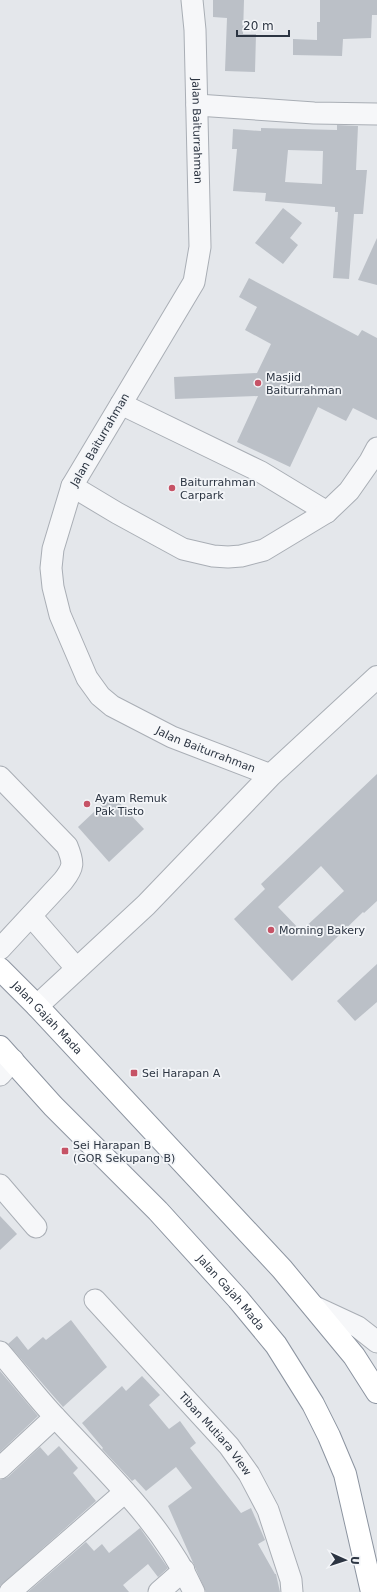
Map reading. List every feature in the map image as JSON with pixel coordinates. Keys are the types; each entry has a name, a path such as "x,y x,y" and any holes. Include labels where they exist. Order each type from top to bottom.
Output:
{"highway":[{"name":"Jalan Gajah Mada","path":"0,970 37,1006 282,1270 315,1307 354,1356 377,1392"},
{"name":"Jalan Gajah Mada","path":"4,1061 53,1106 163,1217 238,1299 276,1345 313,1404 329,1436 345,1474 372,1592"}],"street":[{"name":"Jalan Baiturrahman","path":"192,0 197,105 200,247 194,282 72,486 53,549 51,568 53,587 60,615 87,678 100,696 112,706 172,737 272,775"},
{"path":"197,105 314,113 377,114"},
{"path":"121,404 261,472 327,512"},
{"path":"72,486 117,513 183,549 228,558 264,550 327,512 350,491 377,448"},
{"path":"37,1006 146,905 272,775 377,677"},
{"path":"0,777 68,846 73,859 72,870 0,949"},
{"path":"31,916 77,969"},
{"path":"0,1185 36,1227"},
{"name":"Tiban Mutiara View","path":"95,1300 229,1446 249,1474 268,1510 291,1580 292,1592"},
{"path":"315,1307 358,1327 377,1342"},
{"path":"0,1352 55,1417 125,1492 164,1538 184,1570 194,1592"},
{"path":"0,1468 55,1417"},
{"path":"10,1592 125,1492"},
{"path":"159,1592 184,1570"}],"building":[{"path":"213,0 244,0 243,34 256,34 255,72 225,71 227,18 213,17"},
{"path":"320,0 377,0 377,15 372,15 371,38 343,39 342,56 293,55 293,39 317,40 317,22 320,22"},
{"path":"337,125 358,126 356,170 367,170 363,214 354,214 349,279 333,278 338,212 335,212 335,207 265,201 266,193 233,191 237,149 232,149 233,129 261,131 261,128 337,130","holes":["288,150 323,151 322,184 285,182"]},
{"path":"283,208 302,223 290,238 298,245 283,264 255,243"},
{"path":"377,238 377,285 358,280"},
{"path":"249,278 358,336 362,330 377,338 377,420 353,408 346,421 318,407 290,467 237,442 258,396 175,399 174,377 257,373 271,344 245,330 257,307 239,297"},
{"path":"377,774 377,901 364,913 363,912 292,981 234,919 265,889 261,884","holes":["321,866 344,891 301,931 278,907"]},
{"path":"112,795 144,829 109,862 78,827"},
{"path":"377,964 377,1002 355,1021 337,1001"},
{"path":"0,1216 17,1234 0,1250"},
{"path":"71,1320 107,1367 63,1407 8,1344 17,1336 28,1350 43,1337 46,1340"},
{"path":"0,1371 38,1416 0,1452"},
{"path":"142,1376 160,1395 149,1405 169,1429 180,1421 196,1443 190,1448 241,1513 251,1508 265,1540 258,1544 276,1574 280,1592 206,1592 168,1506 192,1488 176,1467 146,1491 135,1479 132,1481 102,1449 103,1448 82,1423 122,1386 126,1391"},
{"path":"59,1446 78,1468 73,1473 96,1501 0,1586 0,1480 8,1477 40,1447 48,1456"},
{"path":"140,1528 168,1568 158,1577 148,1564 123,1585 129,1592 28,1592 86,1542 94,1551 102,1544 109,1553"}],"place":[{"name":"Masjid Baiturrahman","path":"258,383"},
{"name":"Baiturrahman Carpark","path":"172,488"},
{"name":"Ayam Remuk Pak Tisto","path":"87,804"},
{"name":"Morning Bakery","path":"271,930"},
{"name":"Sei Harapan A","path":"134,1073"},
{"name":"Sei Harapan B (GOR Sekupang B)","path":"65,1151"}]}
